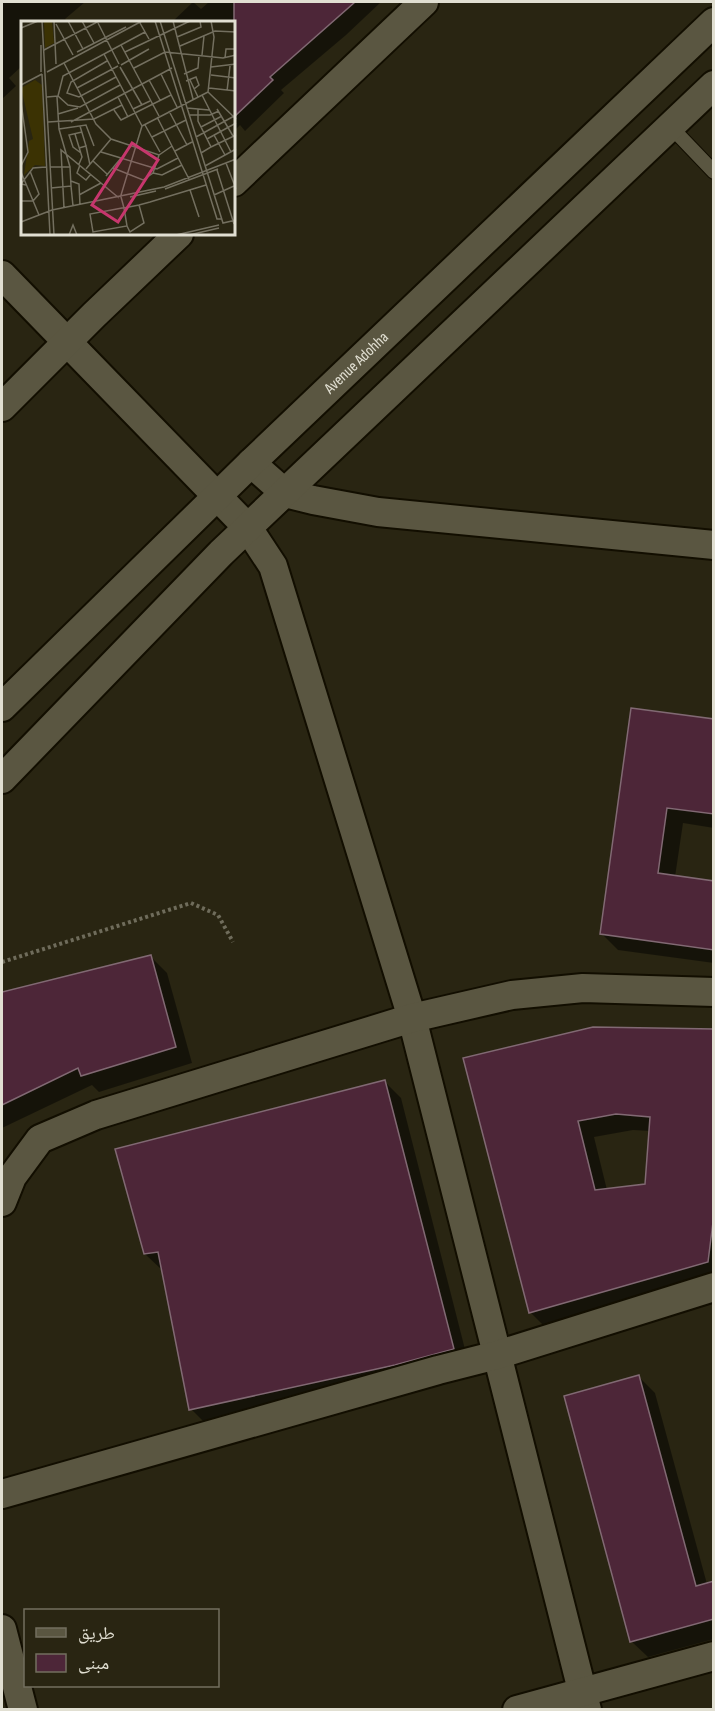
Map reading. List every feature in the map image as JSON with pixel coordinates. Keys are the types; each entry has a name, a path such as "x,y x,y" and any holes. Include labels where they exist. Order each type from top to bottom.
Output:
{"street":[{"path":"236,180 424,2"},
{"name":"Avenue Adohha","path":"2,707 251,464 714,22"},
{"path":"2,779 248,528 714,85"},
{"path":"2,408 177,236"},
{"path":"2,276 248,528 273,566 412,1018 585,1701"},
{"path":"251,464 285,493 378,512 714,545"},
{"path":"2,1202 12,1177 40,1139 96,1115 412,1018 512,995 583,988 714,992"},
{"path":"2,1494 498,1354 714,1287"},
{"path":"2,1629 23,1710"},
{"path":"517,1710 585,1701 714,1656"}],"lane":[{"path":"670,126 714,172"}],"path":[{"path":"2,962 191,903 218,915 233,942"}],"building":[{"path":"234,2 355,2 270,77 273,80 236,115 236,21 234,21"},
{"path":"631,708 714,719 714,814 667,808 658,873 714,881 714,950 600,934"},
{"path":"151,955 176,1047 81,1076 78,1068 2,1105 2,992"},
{"path":"593,1027 714,1029 714,1214 708,1262 529,1313 463,1058","holes":["616,1114 650,1117 645,1184 595,1190 578,1121"]},
{"path":"385,1080 454,1349 395,1365 189,1410 158,1252 144,1254 115,1149"},
{"path":"639,1375 696,1586 714,1581 714,1619 630,1642 564,1396"}]}
